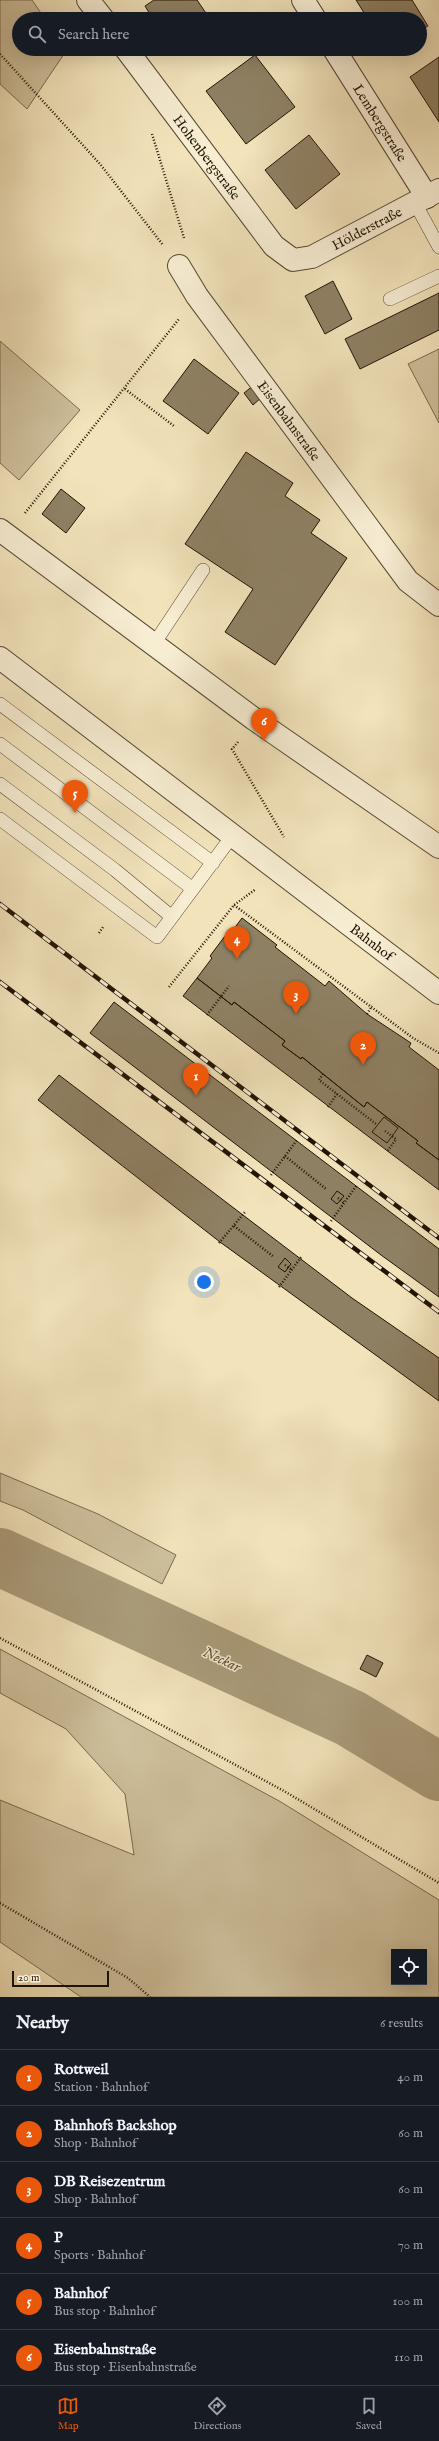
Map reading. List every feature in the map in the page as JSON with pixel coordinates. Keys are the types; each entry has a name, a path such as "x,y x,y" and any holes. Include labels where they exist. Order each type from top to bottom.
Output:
{"street":[{"path":"88,0 97,12"},
{"path":"303,0 311,12"},
{"name":"Hohenbergstraße","path":"132,56 170,105 274,246 293,260"},
{"name":"Lembergstraße","path":"338,56 427,197"},
{"name":"Hölderstraße","path":"293,260 312,257 427,197"},
{"name":"Eisenbahnstraße","path":"179,266 197,296 408,580 439,605"},
{"path":"4,532 254,719 439,847"},
{"name":"Bahnhof","path":"1,662 233,835 299,888 439,993"}],"lane":[{"path":"427,197 439,247"},
{"path":"390,299 439,276"},
{"path":"154,644 203,570"},
{"path":"0,704 213,863"},
{"path":"0,744 193,889"},
{"path":"0,784 115,870 172,917"},
{"path":"0,819 157,937 233,835"}],"path":[{"path":"0,54 100,164 179,266"},
{"path":"170,105 149,121 185,241"},
{"path":"4,532 125,389 197,296"},
{"path":"125,389 174,426"},
{"path":"240,738 232,749 286,842"},
{"path":"169,987 234,905 372,1006 413,1038 439,1053"},
{"path":"207,1015 229,986"},
{"path":"367,1014 372,1006"},
{"path":"323,1074 319,1080 376,1124"},
{"path":"328,1107 337,1094"},
{"path":"385,1131 396,1139 387,1152"},
{"path":"271,1175 297,1140"},
{"path":"285,1156 326,1189"},
{"path":"331,1221 358,1186"},
{"path":"338,1198 344,1203"},
{"path":"219,1243 245,1212"},
{"path":"234,1226 274,1257"},
{"path":"279,1287 302,1256"},
{"path":"285,1265 292,1270"},
{"path":"0,1638 284,1791 439,1883"},
{"path":"0,1904 128,1978 150,1997"}],"shaded area":[{"path":"0,0 32,0 40,12 12,12 12,56 63,56 27,109 0,84"},
{"path":"0,341 80,410 19,480 0,463"},
{"path":"439,349 439,423 408,364"},
{"path":"0,1473 98,1514 176,1555 162,1584 23,1510 0,1501"},
{"path":"0,1649 281,1802 439,1900 439,1997 81,1997 0,1942 0,1800 134,1855 125,1794 66,1729 0,1693"}],"building":[{"path":"154,0 197,0 205,12 149,12 145,6"},
{"path":"356,0 412,0 419,12 364,12"},
{"path":"254,56 256,56 295,107 246,144 206,91"},
{"path":"439,57 439,122 410,77"},
{"path":"309,135 340,174 296,209 265,170"},
{"path":"333,281 352,319 325,334 305,296"},
{"path":"439,293 439,330 360,369 345,339"},
{"path":"194,359 239,393 208,434 163,401"},
{"path":"254,385 263,396 253,405 244,393"},
{"path":"246,452 293,483 285,496 320,520 311,533 347,558 275,665 225,632 253,589 185,544"},
{"path":"61,489 85,508 66,533 42,514"},
{"path":"242,918 277,945 275,947 325,986 329,981 367,1014 411,1043 409,1047 439,1070 439,1160 416,1143 418,1141 367,1102 364,1107 302,1057 301,1059 282,1045 285,1041 234,1002 232,1005 197,978 212,958 210,956 225,936 227,938"},
{"path":"197,978 232,1005 234,1002 285,1041 282,1045 301,1059 302,1057 364,1107 367,1102 418,1141 416,1143 439,1160 439,1190 183,996"},
{"path":"114,1002 439,1249 439,1297 381,1255 90,1033"},
{"path":"59,1075 352,1298 439,1358 439,1401 220,1242 38,1100"},
{"path":"384,1117 398,1128 387,1143 372,1132"},
{"path":"337,1191 344,1196 337,1204 331,1199"},
{"path":"285,1258 291,1264 285,1272 278,1267"},
{"path":"367,1655 383,1663 376,1677 360,1669"}],"waterway":[{"name":"Neckar","path":"0,1557 350,1718 439,1772"}],"railway":[{"path":"0,904 439,1238"},
{"path":"0,982 439,1312"}],"place":[{"name":"Eisenbahnstraße","path":"264,741"},
{"name":"Bahnhof","path":"75,813"},
{"name":"P","path":"237,959"},
{"name":"DB Reisezentrum","path":"296,1014"},
{"name":"Bahnhofs Backshop","path":"363,1065"},
{"name":"Rottweil","path":"196,1096"}]}
